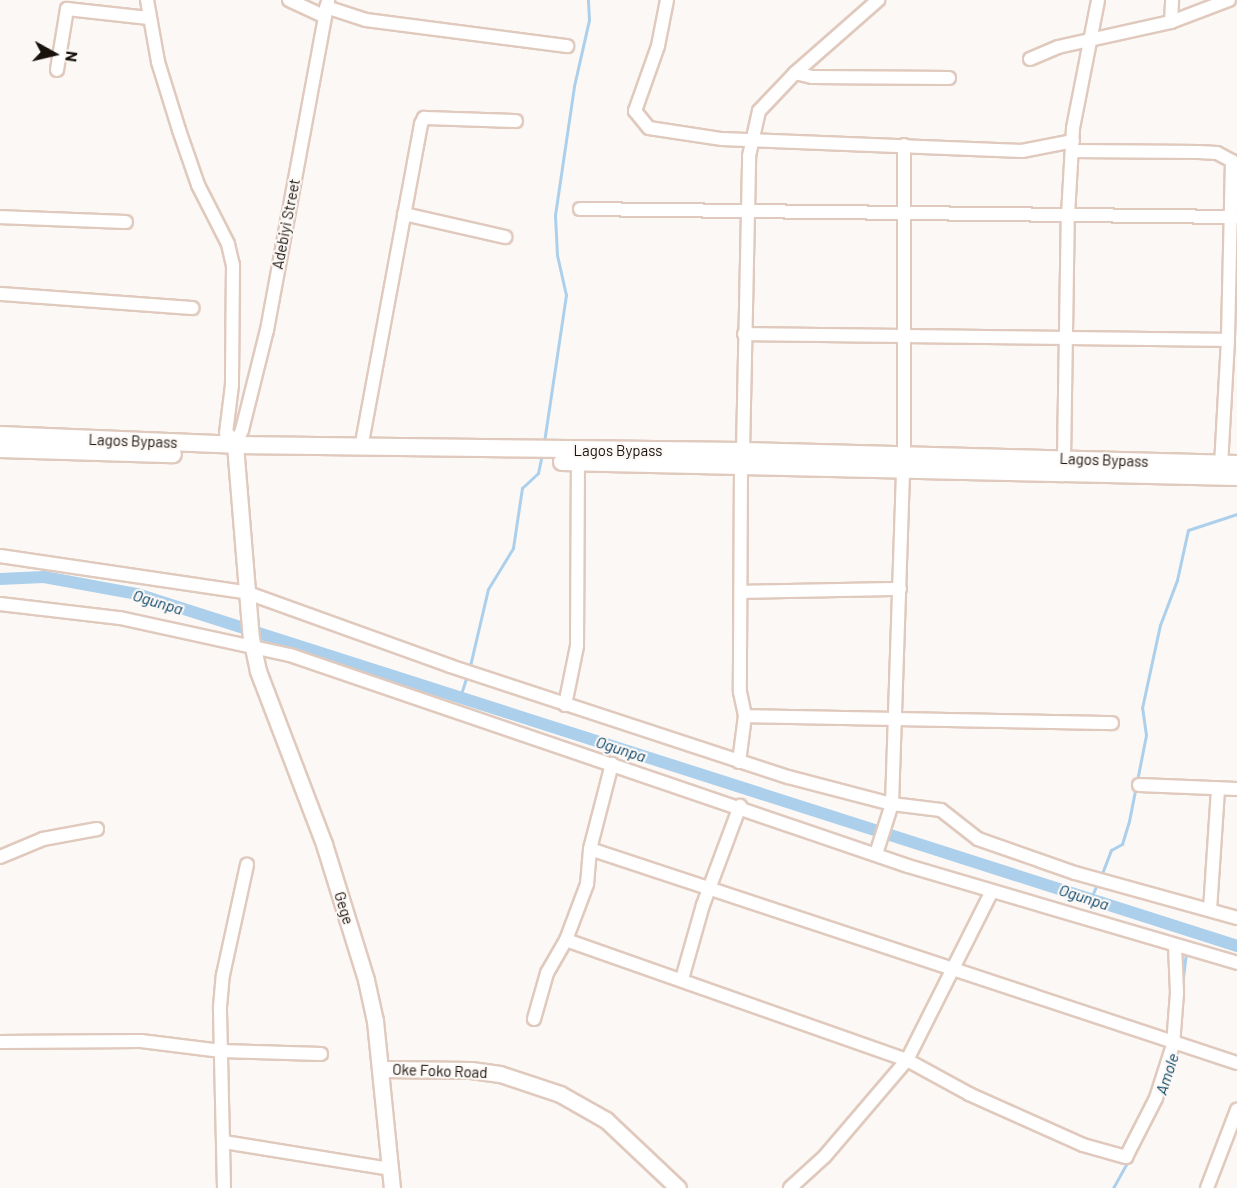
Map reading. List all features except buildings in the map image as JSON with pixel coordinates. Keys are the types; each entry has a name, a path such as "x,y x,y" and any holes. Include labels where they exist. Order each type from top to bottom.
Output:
{"main road":[{"name":"Lagos Bypass","path":"0,435 578,462 742,458"},
{"name":"Lagos Bypass","path":"0,449 361,448 904,462 1237,477"},
{"name":"Lagos Bypass","path":"904,462 1064,459 1229,464"}],"street":[{"path":"147,0 149,18 179,130 198,185 228,244 233,265 232,385 226,433 235,447"},
{"path":"289,0 366,20 567,46"},
{"path":"666,0 658,46 634,111 638,119 665,133 1022,152 1072,146 1227,156 1234,166 1229,464"},
{"path":"739,762 745,716 740,692 742,458 747,212 751,137 759,111 795,73 878,0"},
{"path":"1064,459 1068,215 1072,146 1094,37 1098,0"},
{"path":"1171,21 1172,0"},
{"path":"1030,59 1094,37 1171,21 1229,0"},
{"name":"Adebiyi Street","path":"235,447 267,330 325,8"},
{"path":"57,70 67,9 149,18"},
{"path":"795,73 812,77 949,78"},
{"path":"361,448 424,117 516,122"},
{"path":"877,851 891,807 897,717 904,462 904,145"},
{"path":"580,209 1233,217"},
{"path":"404,214 505,237"},
{"path":"0,217 126,222"},
{"path":"0,294 192,308"},
{"path":"744,334 905,339 1066,340 1231,336"},
{"name":"Gege","path":"235,447 251,641 258,671 324,844 352,932 375,1021 392,1188"},
{"path":"565,705 576,646 578,462"},
{"path":"0,556 246,597 739,762 891,807 941,810 978,839 1075,873 1237,918"},
{"path":"741,592 900,589"},
{"path":"0,604 120,618 251,641 992,891 1237,963"},
{"path":"745,716 897,717 1112,723"},
{"path":"534,1019 547,973 566,940 587,884 590,849 612,764"},
{"path":"1139,785 1237,789"},
{"path":"1210,910 1218,788"},
{"path":"682,979 703,904 711,891 740,806"},
{"path":"1,854 43,839 97,828"},
{"path":"590,849 711,891 955,968 1173,1045 1237,1063"},
{"path":"224,1188 220,1051 223,975 247,865"},
{"path":"790,1188 825,1156 907,1060 992,891"},
{"path":"566,940 907,1060 969,1094 1083,1145 1126,1157 1156,1098 1173,1045 1177,993 1175,946"},
{"path":"0,1042 141,1041 220,1051 321,1054"},
{"name":"Oke Foko Road","path":"381,1069 471,1070 500,1074 560,1094 606,1120 678,1188"},
{"path":"1207,1188 1237,1110"},
{"path":"224,1142 390,1169"}],"waterway":[{"path":"544,442 566,295 557,255 555,215 574,86 589,20 588,0"},
{"path":"469,670 488,589 513,548 522,488 538,473 542,454"},
{"path":"1101,876 1111,850 1122,844 1129,821 1146,735 1142,708 1160,625 1177,580 1188,530 1237,514"},
{"name":"Ogunpa","path":"0,579 44,577 137,594 1237,946"},
{"path":"460,697 467,676"},
{"path":"1090,900 1098,882"},
{"name":"Amole","path":"1182,985 1186,953"},
{"name":"Amole","path":"1113,1188 1128,1161"}]}
